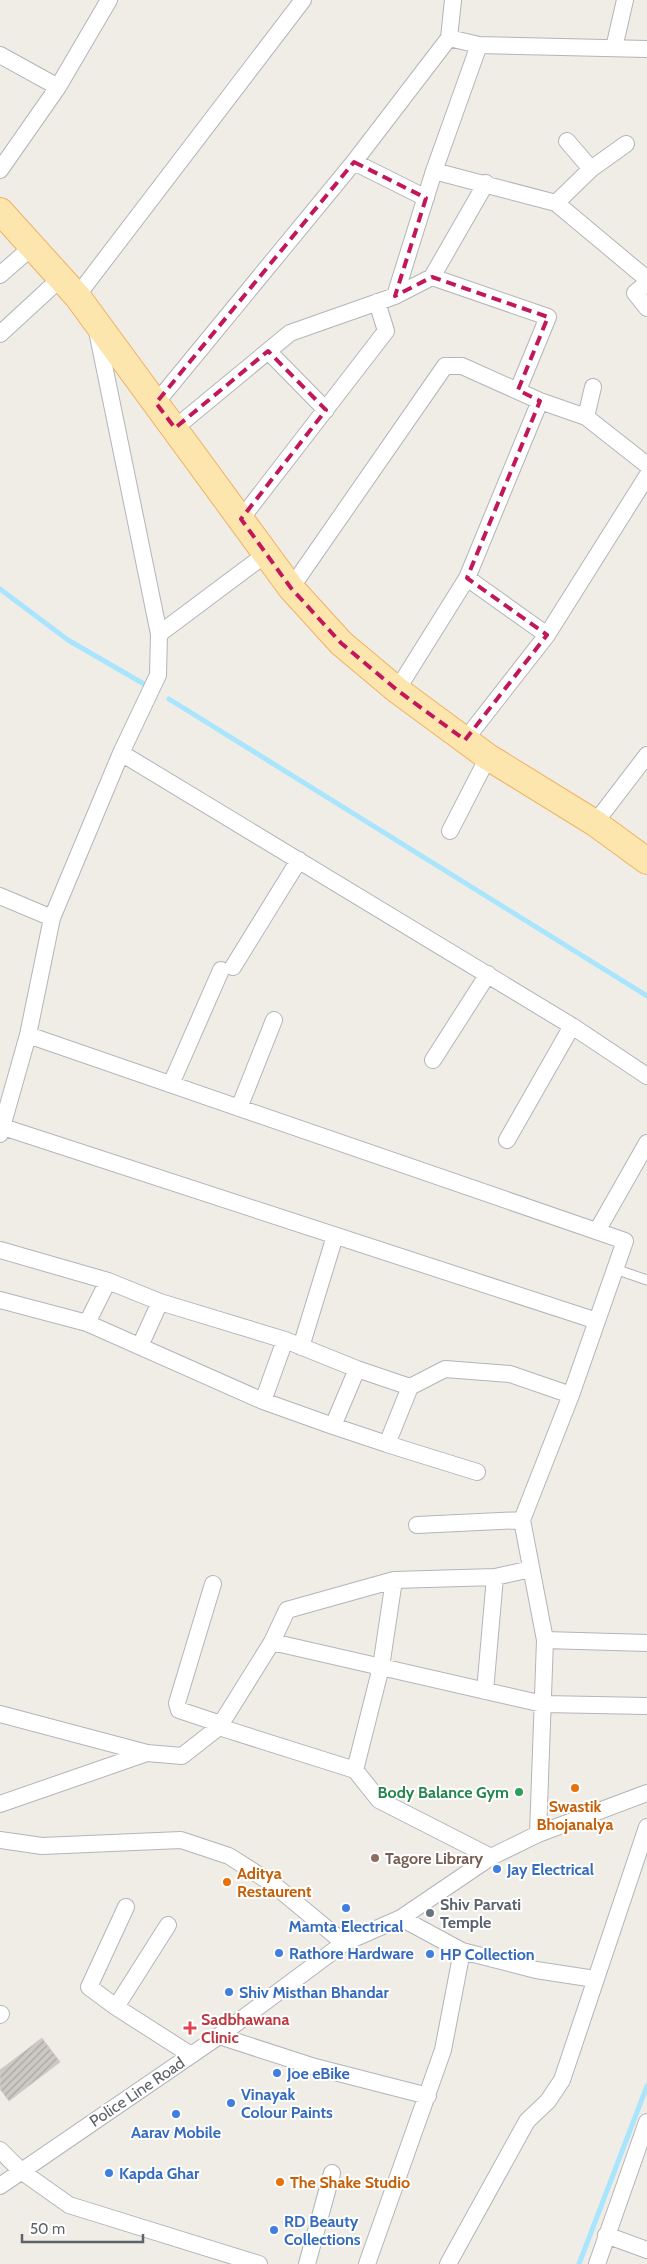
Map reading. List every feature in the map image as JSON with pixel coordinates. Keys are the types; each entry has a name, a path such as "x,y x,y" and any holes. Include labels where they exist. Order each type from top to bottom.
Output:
{"main road":[{"path":"0,211 70,287 291,588 341,643 396,690 488,757 595,823 645,858"}],"street":[{"path":"0,170 58,87 109,0"},
{"path":"0,334 70,287 303,0"},
{"path":"156,403 354,162 449,38 453,0"},
{"path":"614,48 625,0"},
{"path":"449,38 478,45 647,49"},
{"path":"395,296 434,171 478,45"},
{"path":"0,56 58,87"},
{"path":"567,141 591,169"},
{"path":"556,203 591,169 626,144"},
{"path":"354,162 426,198"},
{"path":"434,171 486,183 556,203 647,279"},
{"path":"175,428 290,333 395,296 432,277 486,183"},
{"path":"0,276 33,246"},
{"path":"432,277 548,317 518,390"},
{"path":"647,283 635,293 647,308"},
{"path":"241,519 386,331 377,302"},
{"path":"95,319 159,634 158,675 121,753 52,918 28,1035 1,1130 597,1321"},
{"path":"268,351 326,410"},
{"path":"291,588 444,366 462,366 540,401 586,417 647,465"},
{"path":"586,417 593,387"},
{"path":"396,690 467,578 540,401"},
{"path":"465,740 547,635 647,476"},
{"path":"159,634 266,554"},
{"path":"467,578 547,635"},
{"path":"121,753 488,974 572,1026 647,1076"},
{"path":"595,823 647,755"},
{"path":"450,831 488,757"},
{"path":"171,1084 227,968 298,860"},
{"path":"0,896 52,918"},
{"path":"433,1060 488,974"},
{"path":"239,1108 274,1020"},
{"path":"507,1140 572,1026"},
{"path":"28,1035 625,1241 571,1395 522,1520 546,1640 538,1834"},
{"path":"597,1231 647,1143"},
{"path":"301,1347 335,1236"},
{"path":"0,1250 108,1281 160,1302 285,1340 357,1369 410,1387"},
{"path":"87,1322 108,1281"},
{"path":"0,1300 87,1322 263,1401 387,1444 477,1472"},
{"path":"140,1346 160,1302"},
{"path":"263,1401 285,1340"},
{"path":"333,1426 357,1369"},
{"path":"387,1444 410,1387 445,1369 510,1374 571,1395"},
{"path":"417,1525 522,1520"},
{"path":"0,1714 147,1753 182,1756 220,1726 272,1642 287,1610 394,1580 495,1577 531,1569"},
{"path":"485,1691 495,1577"},
{"path":"355,1770 381,1667 394,1580"},
{"path":"213,1584 178,1703 179,1710 185,1714 220,1726 355,1770 380,1800 491,1857"},
{"path":"546,1640 647,1642"},
{"path":"272,1642 543,1704 647,1706"},
{"path":"0,1804 147,1753"},
{"name":"Police Line Road","path":"0,2186 191,2056 344,1943 401,1918 491,1857 538,1834 647,1793"},
{"path":"448,2264 527,2121 548,2101 562,2080 647,1828"},
{"path":"0,1840 42,1846 181,1840 229,1856 265,1879 344,1943"},
{"path":"126,1907 89,1987 191,2056"},
{"path":"401,1918 462,1951 536,1970 595,1979"},
{"path":"116,2007 168,1925"},
{"path":"367,2264 443,2050 462,1951"},
{"path":"219,2036 315,2067 428,2096"},
{"path":"597,2264 606,2235 642,2149 647,2122"},
{"path":"0,2150 21,2172 69,2205 209,2257 259,2264"},
{"path":"307,2264 332,2173"},
{"path":"606,2235 647,2250"}],"lane":[{"path":"615,1268 647,1280"}],"highlighted area":[{"path":"354,162 426,198 395,296 432,277 548,317 518,390 540,401 467,578 547,635 465,740 397,690 341,643 291,588 241,519 326,410 268,351 175,428 156,403"}],"building":[{"path":"42,2038 60,2062 9,2101 0,2089 0,2070"}],"waterway":[{"path":"0,589 68,640 144,684"},
{"path":"169,699 647,996"},
{"path":"579,2264 647,2086"}],"place":[{"name":"Swastik Bhojanalya","path":"575,1788"},
{"name":"Body Balance Gym","path":"519,1792"},
{"name":"Tagore Library","path":"375,1858"},
{"name":"Jay Electrical","path":"497,1869"},
{"name":"Aditya Restaurent","path":"227,1882"},
{"name":"Mamta Electrical","path":"346,1908"},
{"name":"Shiv Parvati Temple","path":"430,1913"},
{"name":"Rathore Hardware","path":"279,1953"},
{"name":"HP Collection","path":"430,1954"},
{"name":"Shiv Misthan Bhandar","path":"229,1992"},
{"name":"Sadbhawana Clinic","path":"190,2028"},
{"name":"Joe eBike","path":"277,2073"},
{"name":"Vinayak Colour Paints","path":"231,2103"},
{"name":"Aarav Mobile","path":"176,2114"},
{"name":"Kapda Ghar","path":"109,2173"},
{"name":"The Shake Studio","path":"280,2182"},
{"name":"RD Beauty Collections","path":"274,2230"}]}
